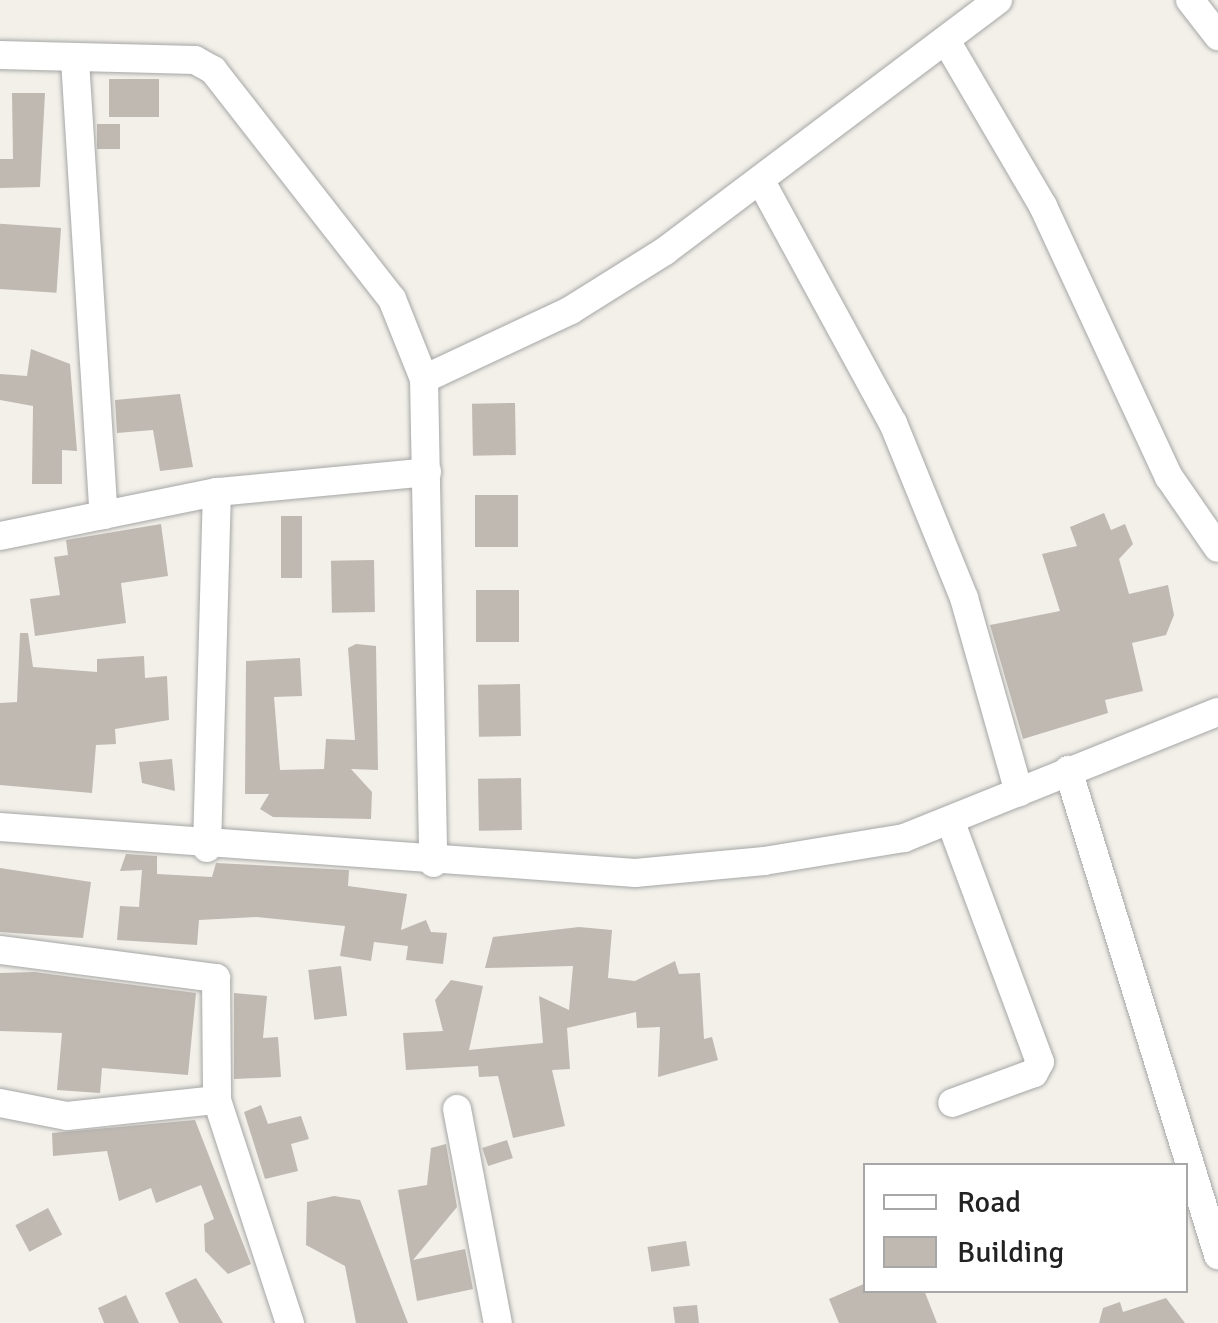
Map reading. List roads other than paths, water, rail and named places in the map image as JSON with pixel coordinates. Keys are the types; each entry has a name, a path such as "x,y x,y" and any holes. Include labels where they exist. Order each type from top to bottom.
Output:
{"street":[{"path":"424,379 571,310 762,185 948,44 998,0"},
{"path":"1190,0 1218,36"},
{"path":"948,44 1042,206 1168,477 1218,548"},
{"path":"0,54 75,60 194,60 214,70 392,299 424,379 433,864"},
{"path":"75,60 104,514"},
{"path":"762,185 893,423 964,598 1019,792"},
{"path":"0,536 218,492 426,472"},
{"path":"207,848 218,492"},
{"path":"0,827 207,848 635,874 868,848 950,820 1218,712"},
{"path":"1068,770 1218,1255"},
{"path":"950,820 1040,1062 1034,1073 952,1103"},
{"path":"0,950 207,970 218,988 217,1100 290,1323"},
{"path":"0,1103 67,1116 217,1100"},
{"path":"458,1108 498,1323"}]}
